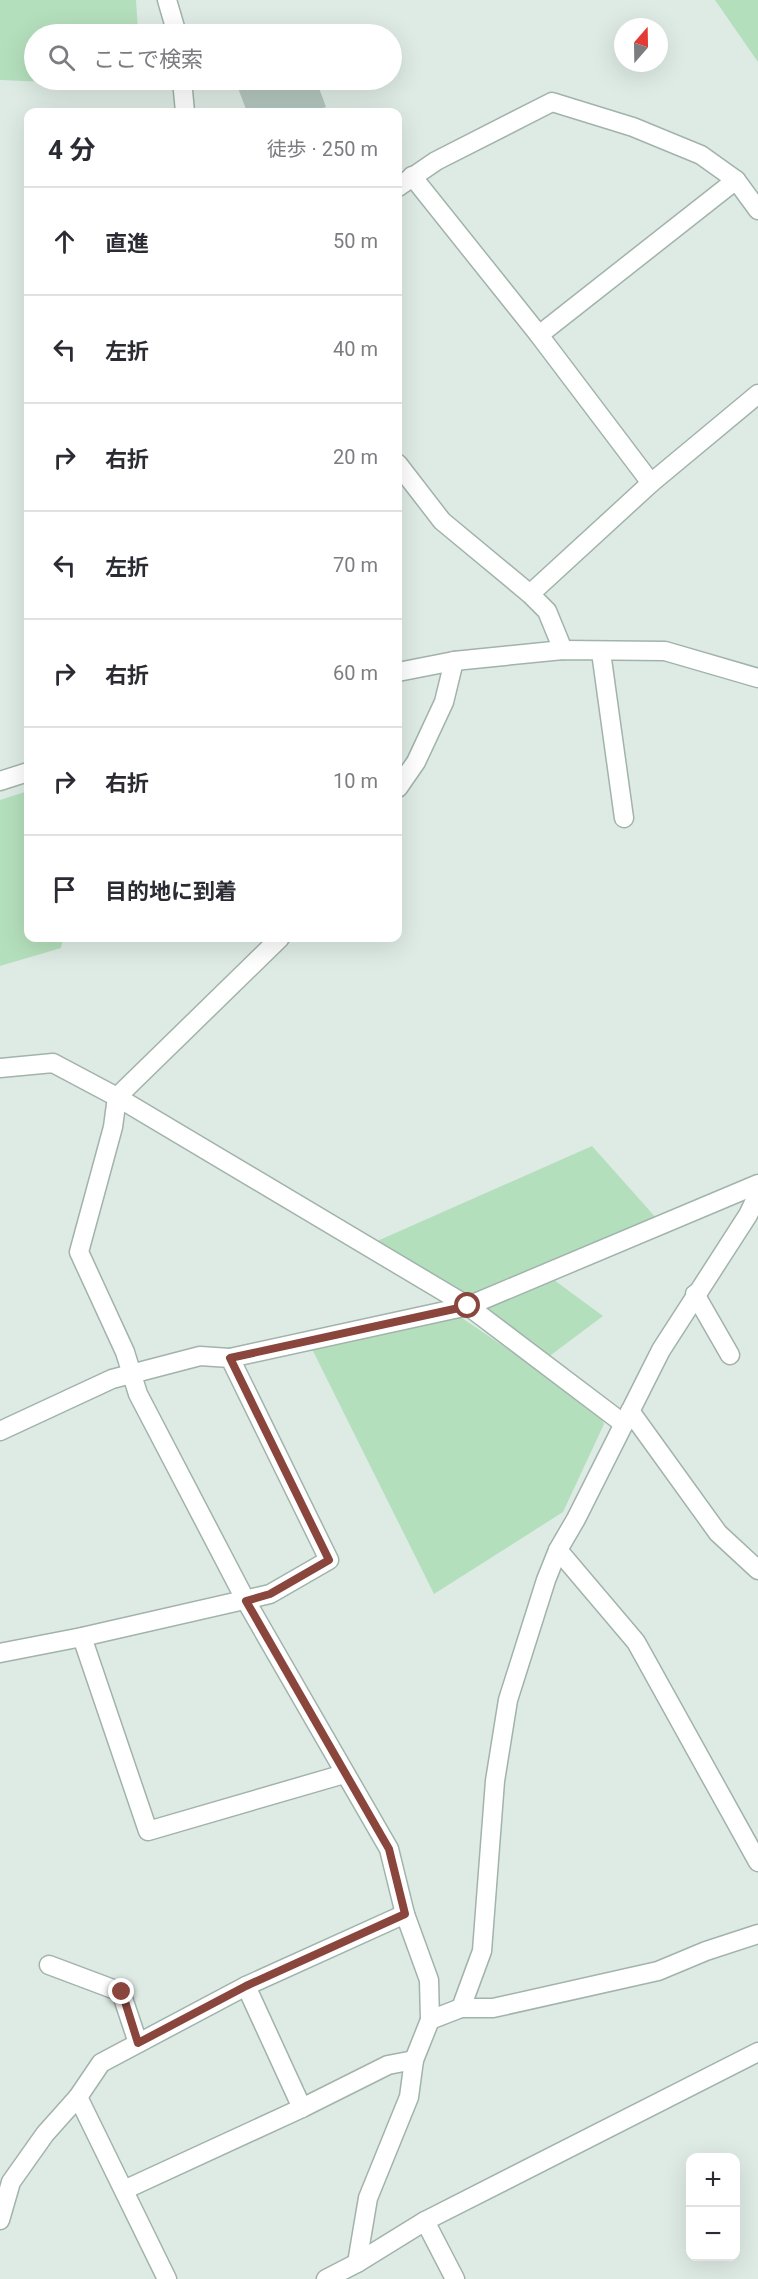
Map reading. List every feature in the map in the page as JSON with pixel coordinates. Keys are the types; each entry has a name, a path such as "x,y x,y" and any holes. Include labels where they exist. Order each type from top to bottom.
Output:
{"street":[{"path":"167,0 174,24"},
{"path":"183,90 185,108"},
{"path":"402,184 436,161 552,102 633,127 701,155 736,180 758,210"},
{"path":"412,176 539,335 651,483"},
{"path":"539,335 736,180"},
{"path":"530,594 651,483 758,394"},
{"path":"402,469 442,520 547,611 563,650"},
{"path":"402,671 454,661 563,650 665,651 758,678"},
{"path":"601,652 624,818"},
{"path":"402,782 416,762 444,702 454,661"},
{"path":"0,781 24,773"},
{"path":"276,942 117,1097 113,1127 79,1252 125,1352 138,1394 246,1601 389,1849 405,1914 429,1980 430,2020 414,2060 409,2097 368,2198 357,2263"},
{"path":"0,1068 53,1063 117,1097 468,1306 627,1418 718,1533 758,1570"},
{"path":"0,1431 112,1379 200,1356 230,1358 468,1306 758,1184"},
{"path":"461,2008 482,1951 495,1781 508,1700 546,1580 558,1550 576,1519 660,1350 748,1215 758,1194"},
{"path":"695,1294 730,1355"},
{"path":"0,1653 82,1638 246,1601 270,1594 329,1560 230,1358"},
{"path":"558,1550 636,1642 758,1862"},
{"path":"82,1638 148,1831 344,1774"},
{"path":"0,2220 11,2182 45,2134 78,2097 101,2063 246,1986 405,1914"},
{"path":"430,2020 461,2008 493,2008 658,1971 706,1951 758,1934"},
{"path":"49,1965 122,1992 138,2043"},
{"path":"246,1986 302,2108"},
{"path":"327,2279 425,2221 758,2052"},
{"path":"124,2190 302,2108 388,2065 414,2060"},
{"path":"78,2097 167,2279"},
{"path":"425,2221 454,2279"}],"green space":[{"path":"0,0 136,0 138,24 24,24 24,81 0,80"},
{"path":"715,0 758,0 758,62"},
{"path":"24,792 24,942 62,942 61,948 0,966 0,800"},
{"path":"592,1146 658,1220 461,1299 375,1242"},
{"path":"550,1277 603,1316 547,1358 478,1306"},
{"path":"459,1316 598,1410 604,1424 563,1512 434,1594 310,1345"}],"building":[{"path":"239,90 320,90 326,107 323,108 246,108"}],"route":[{"path":"122,1992 138,2043 246,1986 405,1914 389,1849 246,1601 270,1594 329,1560 230,1358 468,1306"}]}
